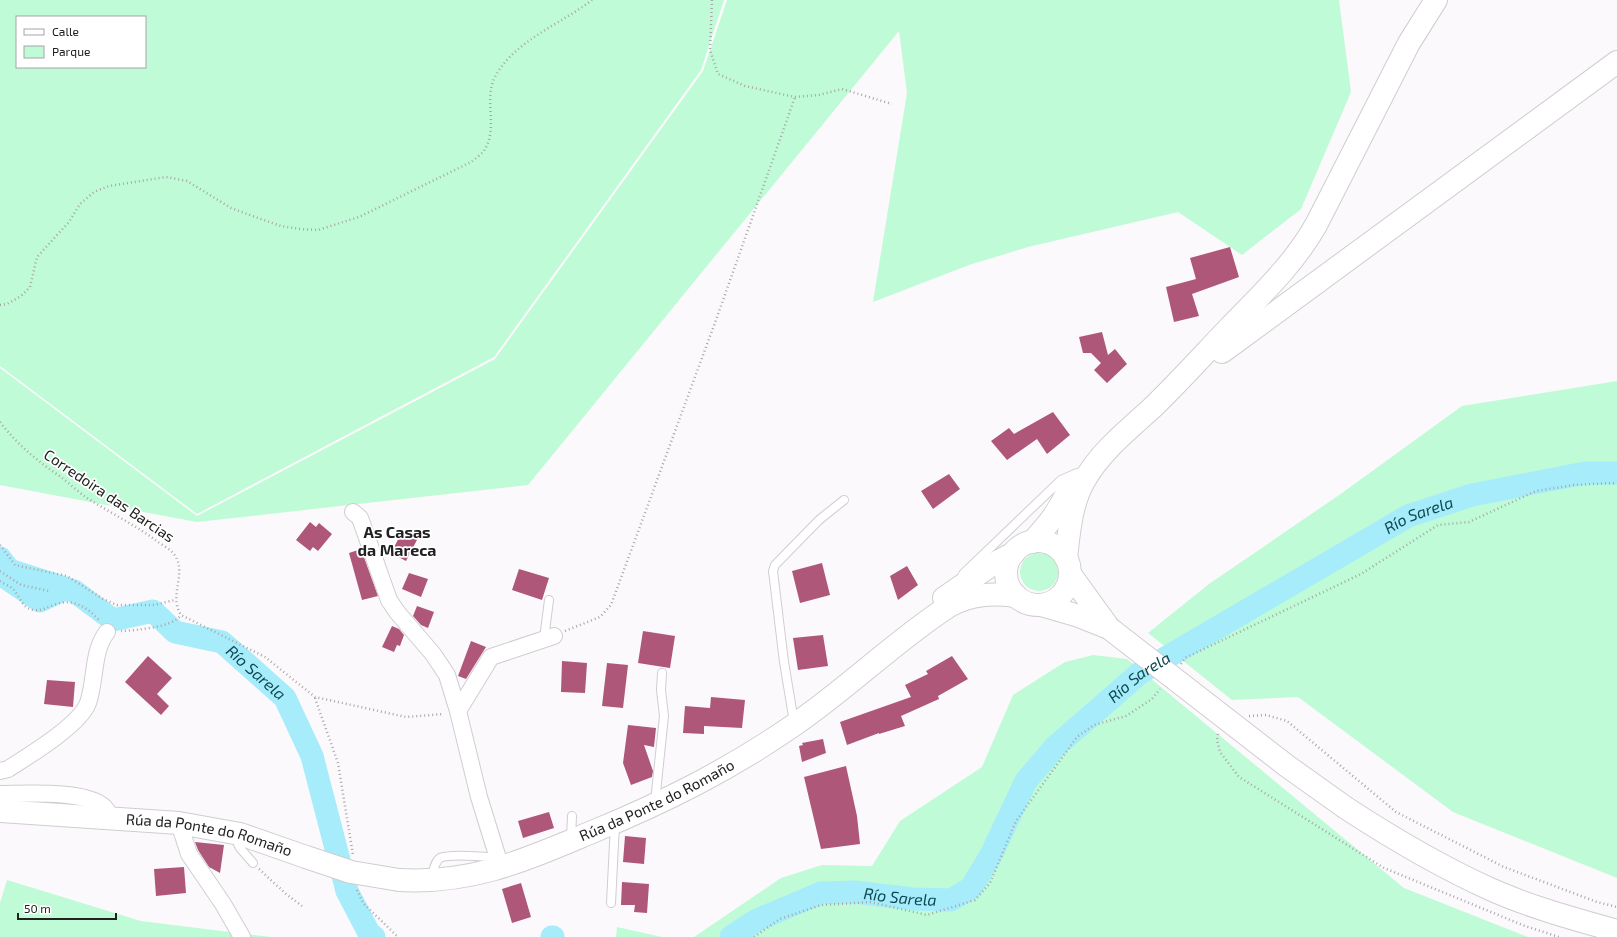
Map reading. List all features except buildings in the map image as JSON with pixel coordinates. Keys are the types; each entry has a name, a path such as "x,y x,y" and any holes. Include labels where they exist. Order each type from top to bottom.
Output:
{"main road":[{"path":"1151,394 1176,375 1210,343 1229,339 1308,239 1408,43 1436,0"},
{"path":"1041,605 1060,597 1066,589 1074,506 1084,481 1103,455 1175,385 1229,339 1617,62"},
{"path":"1032,542 1061,508 1077,473 1096,448 1151,394 1285,256 1320,214"},
{"path":"886,653 897,640 930,609 981,573 1014,553 1022,546 1032,542 1049,543 1057,547 1109,628"},
{"path":"1014,553 1008,562 1006,573 1008,583 1016,596 1021,600 1078,616 1109,628 1288,766 1346,808 1392,837 1465,878 1533,905 1617,931"},
{"path":"886,653 934,615 958,601 988,594 1016,596"},
{"name":"Rúa da Ponte do Romaño","path":"0,811 179,823 232,832 351,872 399,880 431,881 460,878 500,863 531,857 655,805 713,777 795,725 886,653"}],"street":[{"path":"353,512 360,518 389,600 397,612 440,664 447,676 458,711 479,798 500,863"},
{"path":"0,771 8,769 47,743 84,710 90,693 100,645 107,632"},
{"path":"458,711 491,656 549,637"},
{"name":"Rúa da Ponte do Romaño","path":"0,794 46,793 80,797 102,805 108,811 111,819"},
{"path":"179,823 189,854 223,904 242,937"}],"lane":[{"path":"934,604 1060,480 1077,473"},
{"path":"795,725 785,669 773,571 775,565 819,520 844,500"},
{"path":"957,580 981,573"},
{"path":"549,600 549,637"},
{"path":"655,805 664,716 661,690 662,673"},
{"path":"571,841 572,816"},
{"path":"611,903 615,844 614,823"},
{"path":"232,832 240,848 253,863"}],"path":[{"path":"0,305 7,304 21,296 30,287 38,257 69,222 80,204 94,192 109,186 166,177 187,181 231,208 281,226 318,230 359,217 471,162 483,152 490,136 490,92 495,76 508,58 592,0"},
{"path":"712,0 710,50 718,74 745,86 795,97 819,95 842,89 892,104"},
{"path":"549,637 600,618 611,605 716,320 795,97"},
{"name":"Corredoira das Barcias","path":"0,422 23,449 42,465 87,497 142,530 174,554 179,566 179,581 175,600"},
{"path":"1176,670 1185,658 1360,574 1438,525 1469,522 1536,491 1574,486 1617,483"},
{"path":"0,545 14,565 67,576 103,599 117,605 154,605 175,600 176,608 181,615 265,657 315,697 406,717 447,714 458,711"},
{"path":"0,571 21,585 49,591"},
{"path":"0,581 13,589 21,602 32,610 45,609 56,604 71,602 80,604 91,611 107,632 158,627 179,619 181,615"},
{"path":"754,937 780,919 821,905 870,902 928,915 975,900 990,882 1016,821 1077,737 1094,725 1126,716 1152,699 1161,687"},
{"path":"315,697 318,710 328,730 338,764 353,858"},
{"path":"1246,716 1266,715 1287,721 1396,812 1504,867 1597,902 1617,907"},
{"path":"1219,730 1217,740 1220,752 1239,777 1384,868 1525,926 1559,937"},
{"path":"253,863 269,880 302,906"},
{"path":"356,889 363,903 398,937"}],"green space":[{"path":"0,0 724,0 701,70 494,357 197,514 0,366"},
{"path":"727,0 1339,0 1351,92 1301,209 1242,255 1178,212 1028,247 969,265 873,302 907,93 899,31 528,485 197,522 0,485 0,368 197,516 495,359 703,71"},
{"path":"1617,381 1617,878 1453,812 1298,697 1232,700 1148,633 1209,584 1342,493 1462,406"},
{"path":"1035,553 1043,553 1050,556 1055,561 1058,572 1055,583 1050,588 1043,591 1035,591 1028,588 1023,583 1020,576 1020,568 1023,561 1028,556"},
{"path":"1093,655 1127,659 1404,888 1528,937 694,937 781,878 822,865 872,866 900,821 982,767 1013,695 1065,662"},
{"path":"7,880 141,921 271,937 0,937 0,903"},
{"path":"617,927 662,937 616,937"}],"waterway":[{"name":"Río Sarela","path":"731,937 757,920 821,893 854,892 913,899 951,900 971,888 991,855 1026,781 1055,747 1140,673 1408,516 1472,495 1585,473 1617,473"},
{"name":"Río Sarela","path":"0,558 9,570 74,591 113,620 153,611 175,632 222,642 285,698 312,756 347,891 369,933 374,937"},
{"path":"3,576 40,601 65,589"}],"district":[{"name":"As Casas da Mareca","path":"397,541"}]}
